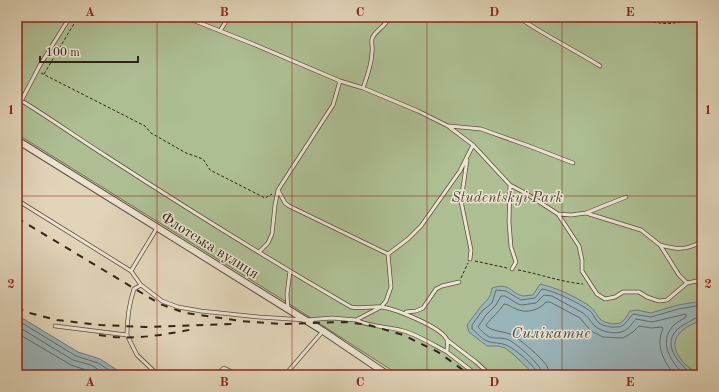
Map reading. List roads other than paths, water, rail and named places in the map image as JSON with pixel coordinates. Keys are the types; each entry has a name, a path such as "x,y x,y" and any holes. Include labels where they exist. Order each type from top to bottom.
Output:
{"street":[{"name":"Флотська вулиця","path":"17,140 306,320 388,375"}],"lane":[{"path":"17,109 37,71 70,17"},
{"path":"185,17 340,81 363,88 418,111 448,126 473,145 510,185 558,214 579,246 582,260 582,271 597,294 605,299 615,297 623,292 638,292 647,297 667,300 687,283 702,280"},
{"path":"363,88 367,77 372,52 372,40 376,32 387,22 389,17"},
{"path":"518,17 536,30 571,48 600,66"},
{"path":"220,31 225,22"},
{"path":"259,252 268,243 272,234 278,190 333,105 340,81"},
{"path":"17,98 259,252 351,306 356,308 381,307 394,309 411,315 444,336 488,373 503,375"},
{"path":"448,126 481,129 573,163"},
{"path":"388,254 408,239 421,226 460,171 473,145"},
{"path":"467,158 461,201 471,250 470,259"},
{"path":"510,185 509,222 511,247 516,262 512,268"},
{"path":"278,190 284,203 289,206 388,254"},
{"path":"558,214 571,215 586,213 626,197"},
{"path":"17,200 131,271 141,285 162,301 178,307 222,314 306,320 332,318 356,320 363,324 407,332 427,341 447,352 477,375"},
{"path":"586,213 641,230 660,245 674,249 688,249 702,242"},
{"path":"131,271 158,228"},
{"path":"660,245 679,275 687,283"},
{"path":"356,320 381,307 386,301 391,287 388,254"},
{"path":"288,309 287,294 290,271"},
{"path":"404,313 423,308 436,289 459,282"},
{"path":"141,285 134,289 130,302 127,318 127,335 137,355 158,375"},
{"path":"55,326 127,335"},
{"path":"285,375 323,331"},
{"path":"447,340 447,352"},
{"path":"216,375 224,368 238,375"}],"water":[{"name":"Силікатне","path":"540,284 577,298 590,307 602,321 612,324 621,323 630,311 637,310 651,313 678,305 702,301 702,320 681,331 675,342 675,348 678,355 684,363 698,375 535,375 505,348 498,346 487,346 469,332 467,325 489,297 492,288 503,286 519,295 524,296 533,295"},
{"path":"17,315 78,352 100,359 125,375 17,375"}],"railway":[{"path":"17,218 160,304 185,313 241,321 282,324 345,322 369,325 403,335 438,352 470,375"},
{"path":"17,307 26,312 57,320 100,325 145,327 234,324"},
{"path":"99,335 111,337 135,337 194,329"}],"park label":[{"name":"Studentskyi Park","path":"507,197"}]}
